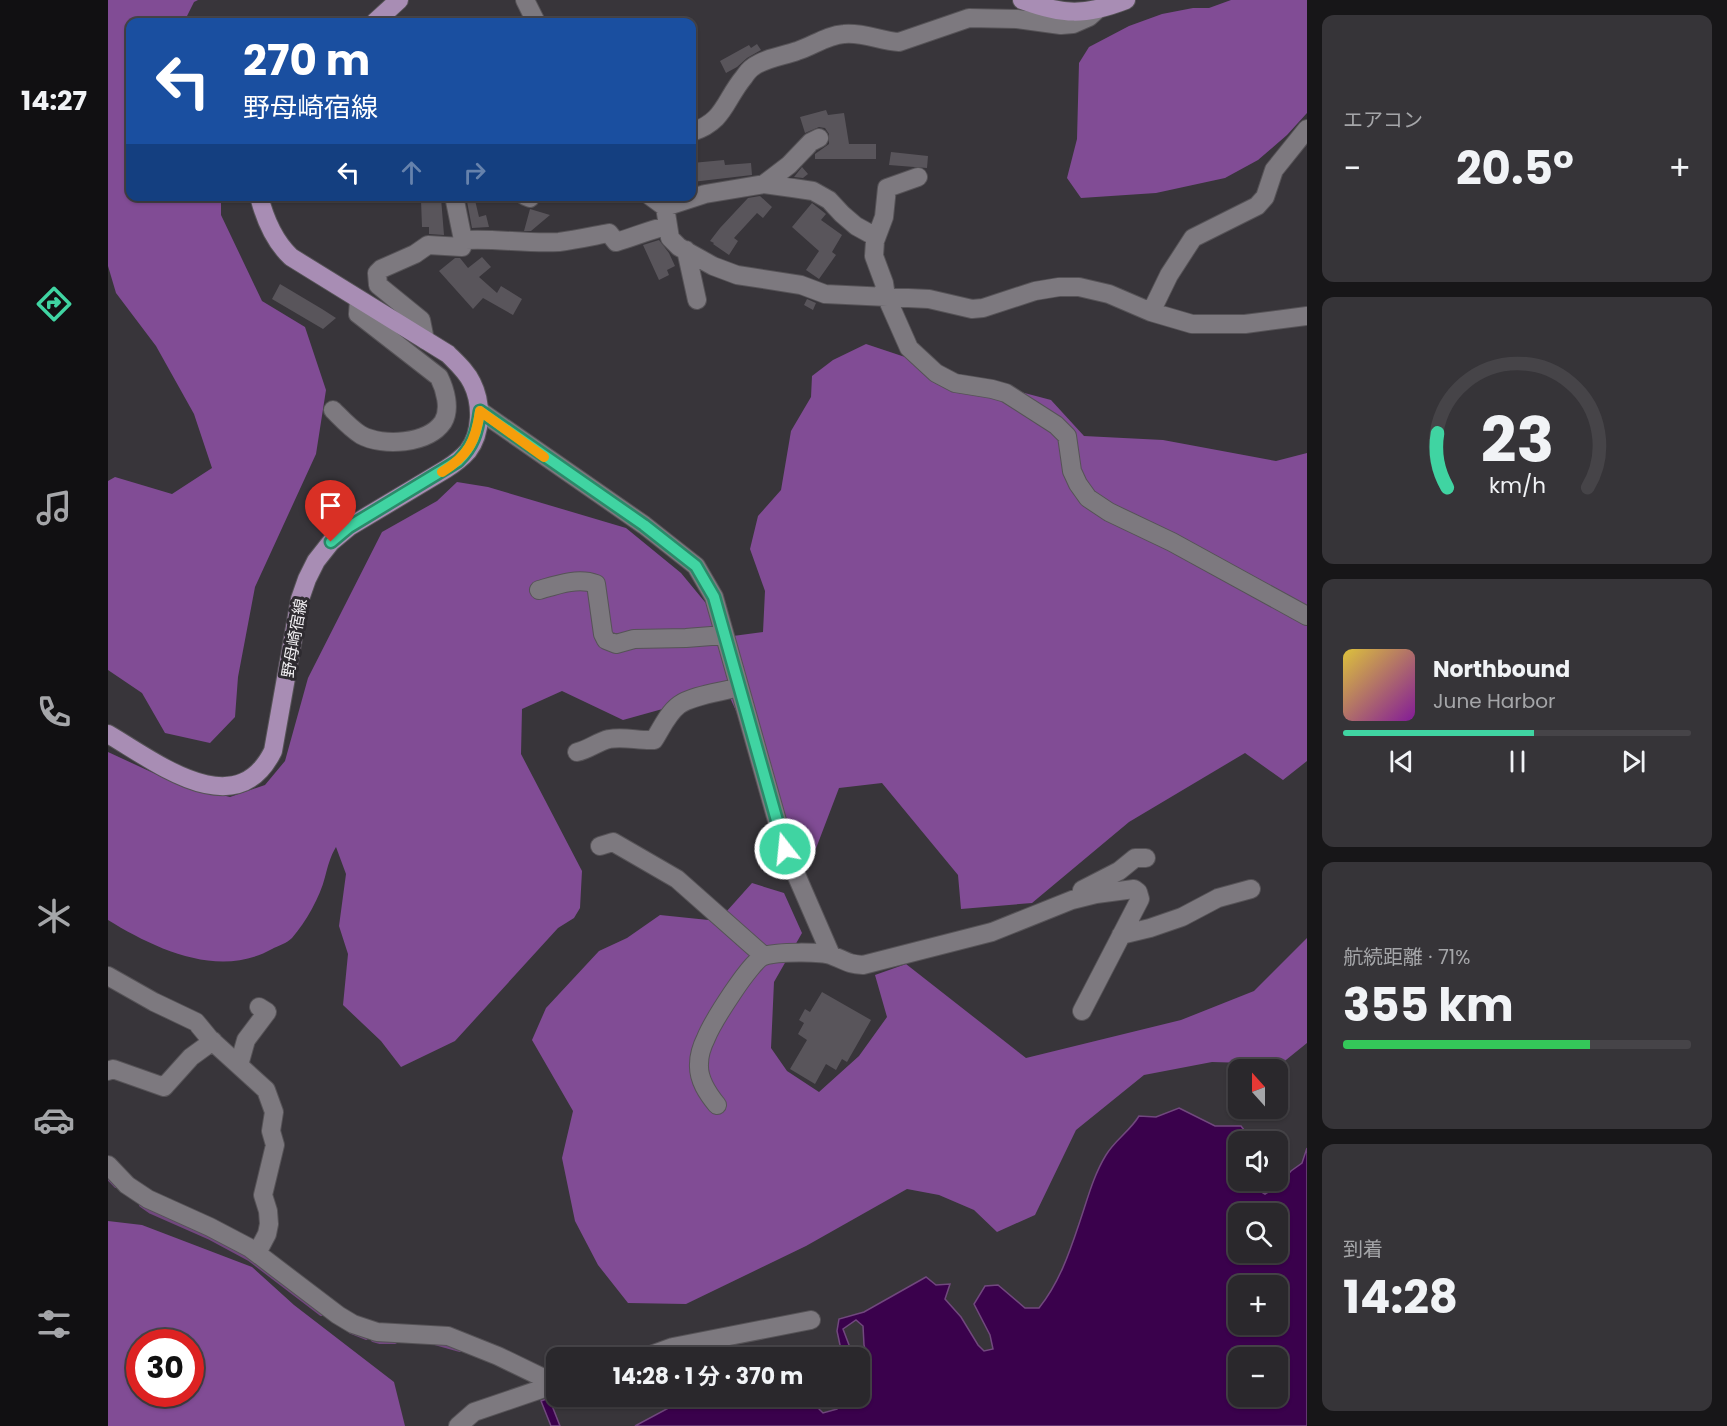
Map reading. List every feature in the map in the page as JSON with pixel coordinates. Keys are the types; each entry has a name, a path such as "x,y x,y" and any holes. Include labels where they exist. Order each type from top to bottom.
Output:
{"main road":[{"path":"379,18 399,0"},
{"path":"1022,0 1065,12 1098,9 1126,0"},
{"name":"野母崎宿線","path":"108,734 178,775 202,785 241,784 266,765 273,751 280,721 300,599 316,561 331,542 349,527 458,461 474,441 477,431 480,411 475,389 465,372 448,354 291,257 282,249 268,225 261,201"}],"street":[{"path":"525,0 534,18"},
{"path":"696,130 713,122 721,114 744,76 754,66 798,51 821,40 850,34 899,42 969,18 1073,24 1089,17 1098,9"},
{"path":"1151,312 1192,238 1257,207 1265,197 1274,170 1307,129"},
{"path":"764,184 789,165 811,142 819,138"},
{"path":"918,177 887,188 884,218 876,237 874,256 884,283 886,296 909,348 936,373 955,383 992,388 1006,393 1056,425 1067,436 1072,471 1088,498 1109,512 1172,542 1307,616"},
{"path":"696,197 764,184 813,191 829,200 856,226 876,237"},
{"path":"455,201 465,240"},
{"path":"657,201 665,207 670,238 712,266 737,275 801,285 825,294 929,299 972,309 983,308 1035,291 1059,286 1079,287 1109,294 1151,312 1192,324 1213,326 1245,324 1307,316"},
{"path":"665,207 683,201"},
{"path":"465,240 558,242 609,233 616,242 636,237 645,231 667,226"},
{"path":"425,340 421,320 378,285 377,273 428,245 462,247 465,240"},
{"path":"686,250 697,300"},
{"path":"333,410 362,435 376,441 414,440 435,430 444,420 447,404 445,390 439,377 358,314 359,300"},
{"path":"480,411 644,525 696,566 714,597 785,849 831,955"},
{"path":"539,590 576,581 589,581 596,584 603,634 606,640 616,644 634,639 686,638 724,634"},
{"path":"577,752 585,751 606,740 654,740 678,705 740,687"},
{"path":"600,846 613,842 677,879 764,956"},
{"path":"1072,900 1083,890 1119,871 1135,858 1146,858"},
{"path":"717,1105 706,1091 698,1067 700,1054 706,1036 736,988 754,962 764,956 802,953 831,955 849,964 863,965 992,932 1072,900 1122,889 1134,889 1138,892 1140,899 1082,1011"},
{"path":"1121,935 1182,917 1218,898 1251,889"},
{"path":"108,976 196,1022 266,1090 274,1112 271,1131 275,1145 263,1195 269,1224 267,1234 257,1253"},
{"path":"239,1065 246,1040 267,1012 259,1007"},
{"path":"108,1071 113,1069 164,1087 191,1057 213,1041"},
{"path":"108,1165 127,1185 148,1199 210,1227 257,1253 353,1324 377,1332 448,1336 498,1356 546,1379"},
{"path":"673,1347 812,1320"},
{"path":"458,1426 474,1412 546,1387"}],"shaded area":[{"path":"108,0 198,0 194,2 186,18 126,18 126,201 221,201 221,215 262,301 305,327 326,390 316,454 255,587 238,677 235,717 210,743 165,733 142,693 108,670 108,481 115,477 172,494 212,468 194,414 156,346 116,293 108,266"},
{"path":"1231,0 1307,0 1307,113 1287,135 1258,160 1225,178 1156,193 1081,198 1067,178 1077,139 1079,63 1089,47 1129,26 1162,14 1193,8 1209,8"},
{"path":"866,344 968,378 1051,400 1084,436 1163,440 1276,461 1307,453 1307,761 1283,780 1245,753 1129,822 1032,903 961,909 958,875 882,783 839,788 815,851 803,859 786,836 776,799 727,691 623,720 562,691 522,709 521,754 582,871 580,908 574,918 558,928 455,1041 401,1067 381,1041 343,1005 348,954 339,926 346,874 336,847 316,901 297,932 285,943 252,958 209,961 188,957 146,941 108,920 108,752 175,783 230,797 265,785 285,761 308,678 382,532 437,501 457,482 488,487 626,528 681,573 733,636 763,632 765,591 750,549 758,516 781,490 791,431 811,397 812,376 833,360"},
{"path":"752,883 784,893 802,933 774,982 771,1048 787,1071 819,1092 859,1056 887,1017 875,975 906,964 1026,1058 1181,1020 1254,991 1307,938 1307,1043 1287,1059 1228,1059 1228,1062 1212,1062 1144,1075 1076,1130 1035,1215 997,1232 974,1210 939,1195 907,1189 806,1246 686,1304 628,1303 598,1265 575,1221 562,1158 573,1111 532,1040 546,1008 599,951 627,938 660,915 718,921"},
{"path":"1179,1108 1215,1126 1241,1126 1245,1131 1228,1131 1228,1191 1260,1191 1265,1194 1270,1191 1288,1191 1288,1174 1302,1163 1307,1148 1307,1426 635,1426 670,1407 819,1407 823,1413 839,1407 870,1407 870,1347 865,1347 863,1326 856,1320 843,1329 849,1345 839,1347 837,1331 839,1319 864,1312 926,1277 936,1285 950,1284 945,1299 961,1317 978,1345 984,1351 993,1349 990,1335 974,1304 985,1286 998,1285 1025,1308 1039,1308 1063,1268 1101,1163 1139,1116 1156,1117"},
{"path":"108,1221 142,1225 252,1267 294,1305 394,1382 405,1426 108,1426"},
{"path":"546,1399 546,1407 553,1407 560,1426 551,1426 541,1401"}],"building":[{"path":"757,44 761,50 726,73 720,61 749,45 751,48"},
{"path":"826,110 828,115 844,113 849,144 876,144 876,159 815,159 815,154 829,144 829,134 825,128 819,127 805,133 800,117"},
{"path":"891,152 928,156 927,168 889,165"},
{"path":"724,160 725,165 751,163 752,175 696,182 696,163"},
{"path":"802,167 808,174 803,178 794,177"},
{"path":"760,196 772,207 763,218 757,213 734,238 738,241 729,255 710,241 748,198"},
{"path":"421,201 441,201 444,235 429,234 429,227 422,227"},
{"path":"467,201 475,201 479,217 486,215 489,227 472,228"},
{"path":"812,203 826,214 821,220 842,235 832,252 836,255 819,279 806,270 819,251 792,227"},
{"path":"530,209 550,215 531,231 524,231"},
{"path":"659,240 675,266 667,270 669,275 659,280 643,245"},
{"path":"482,257 491,267 479,277 497,293 501,286 522,299 513,315 483,298 473,309 439,271 455,258 460,258 468,268"},
{"path":"280,284 336,318 323,329 272,299"},
{"path":"807,299 816,303 813,310 804,305"},
{"path":"822,992 871,1020 847,1062 842,1059 836,1070 826,1064 815,1084 790,1069 807,1040 798,1034 804,1023 799,1020 805,1009 810,1012"}],"waterway":[{"path":"108,1178 116,1186"},
{"path":"141,1205 249,1259 321,1314"},
{"path":"351,1332 366,1338"},
{"path":"373,1340 395,1342"},
{"path":"435,1343 460,1350"}],"slow traffic":[{"path":"442,472 458,461 474,441 480,411 544,457"}],"route":[{"path":"331,542 349,527 458,461 474,441 480,411 644,525 696,566 714,597 785,849"}]}
